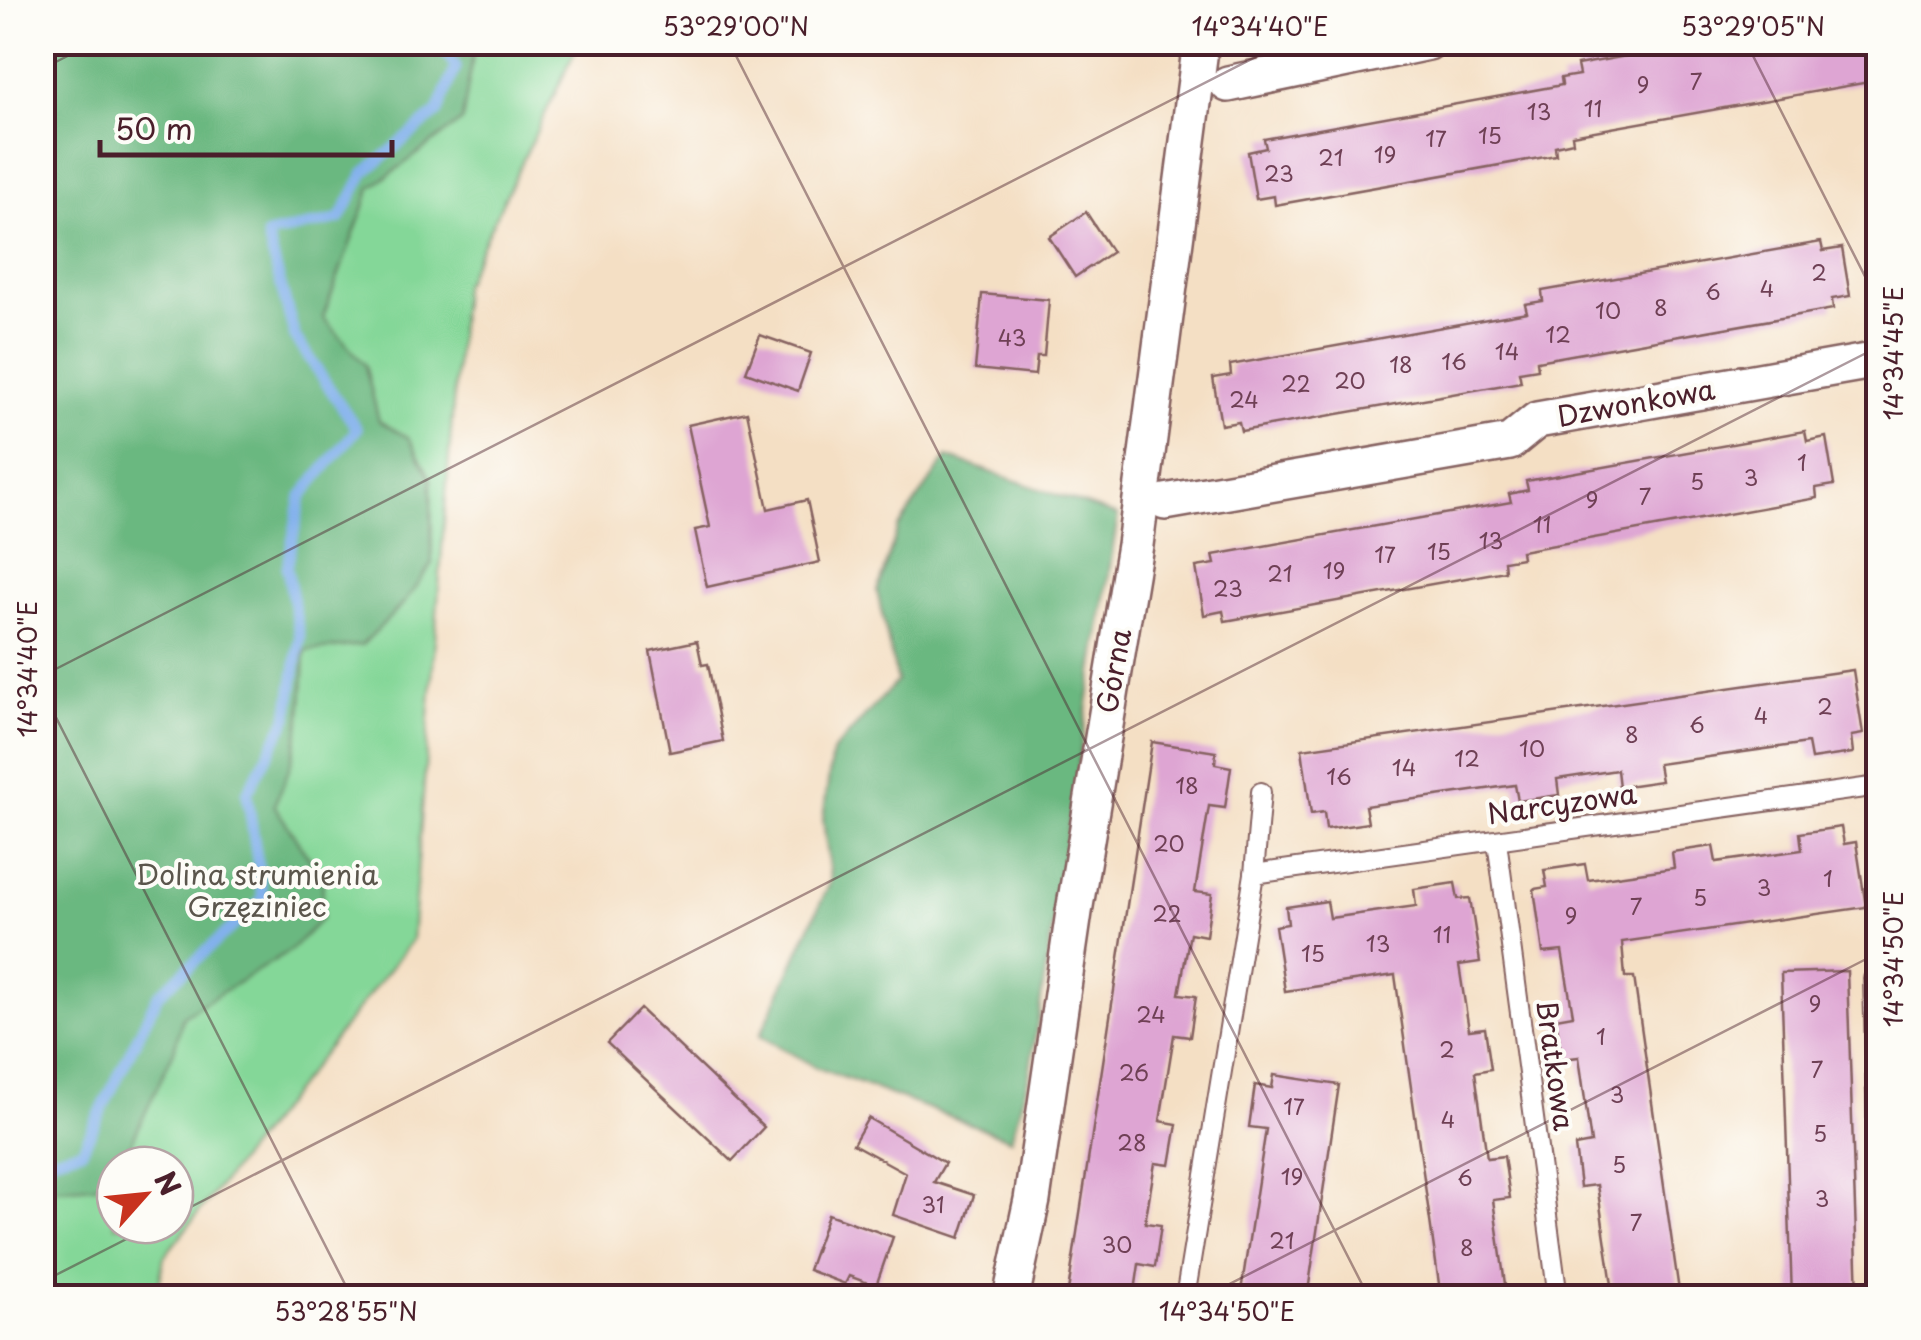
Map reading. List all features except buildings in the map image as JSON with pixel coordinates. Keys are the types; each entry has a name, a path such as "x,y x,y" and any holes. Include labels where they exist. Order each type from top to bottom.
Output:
{"street":[{"name":"Górna","path":"1010,1298 1032,1200 1074,912 1135,545 1201,42"},
{"path":"1228,84 1428,42"},
{"name":"Dzwonkowa","path":"1165,502 1510,442 1538,420 1878,360"}],"lane":[{"name":"Narcyzowa","path":"1254,874 1878,786"},
{"path":"1184,1298 1254,874 1261,792"},
{"name":"Bratkowa","path":"1497,841 1558,1298"},
{"path":"1873,979 1878,1172"}],"green space":[{"path":"43,42 475,43 462,121 371,188 323,317 365,365 379,421 409,438 431,479 432,564 405,602 362,645 305,651 299,730 290,767 274,805 323,879 322,918 291,950 183,1016 174,1051 130,1145 95,1145 95,1186 43,1190"},
{"name":"Dolina strumienia Grzęziniec","path":"280,43 579,43 462,287 412,940 195,1217 195,1145 95,1145 95,1245 173,1245 164,1257 157,1297 43,1298 43,928"},
{"path":"947,457 1118,516 1029,1075 1011,1139 818,1068 760,1036 831,880 823,819 832,753 897,681 877,591 898,528"}],"waterway":[{"path":"42,1161 82,1150 158,995 263,899 247,793 288,717 300,638 287,568 301,497 357,429 295,337 267,235 340,219 364,173 438,112 456,67 438,42"}]}
